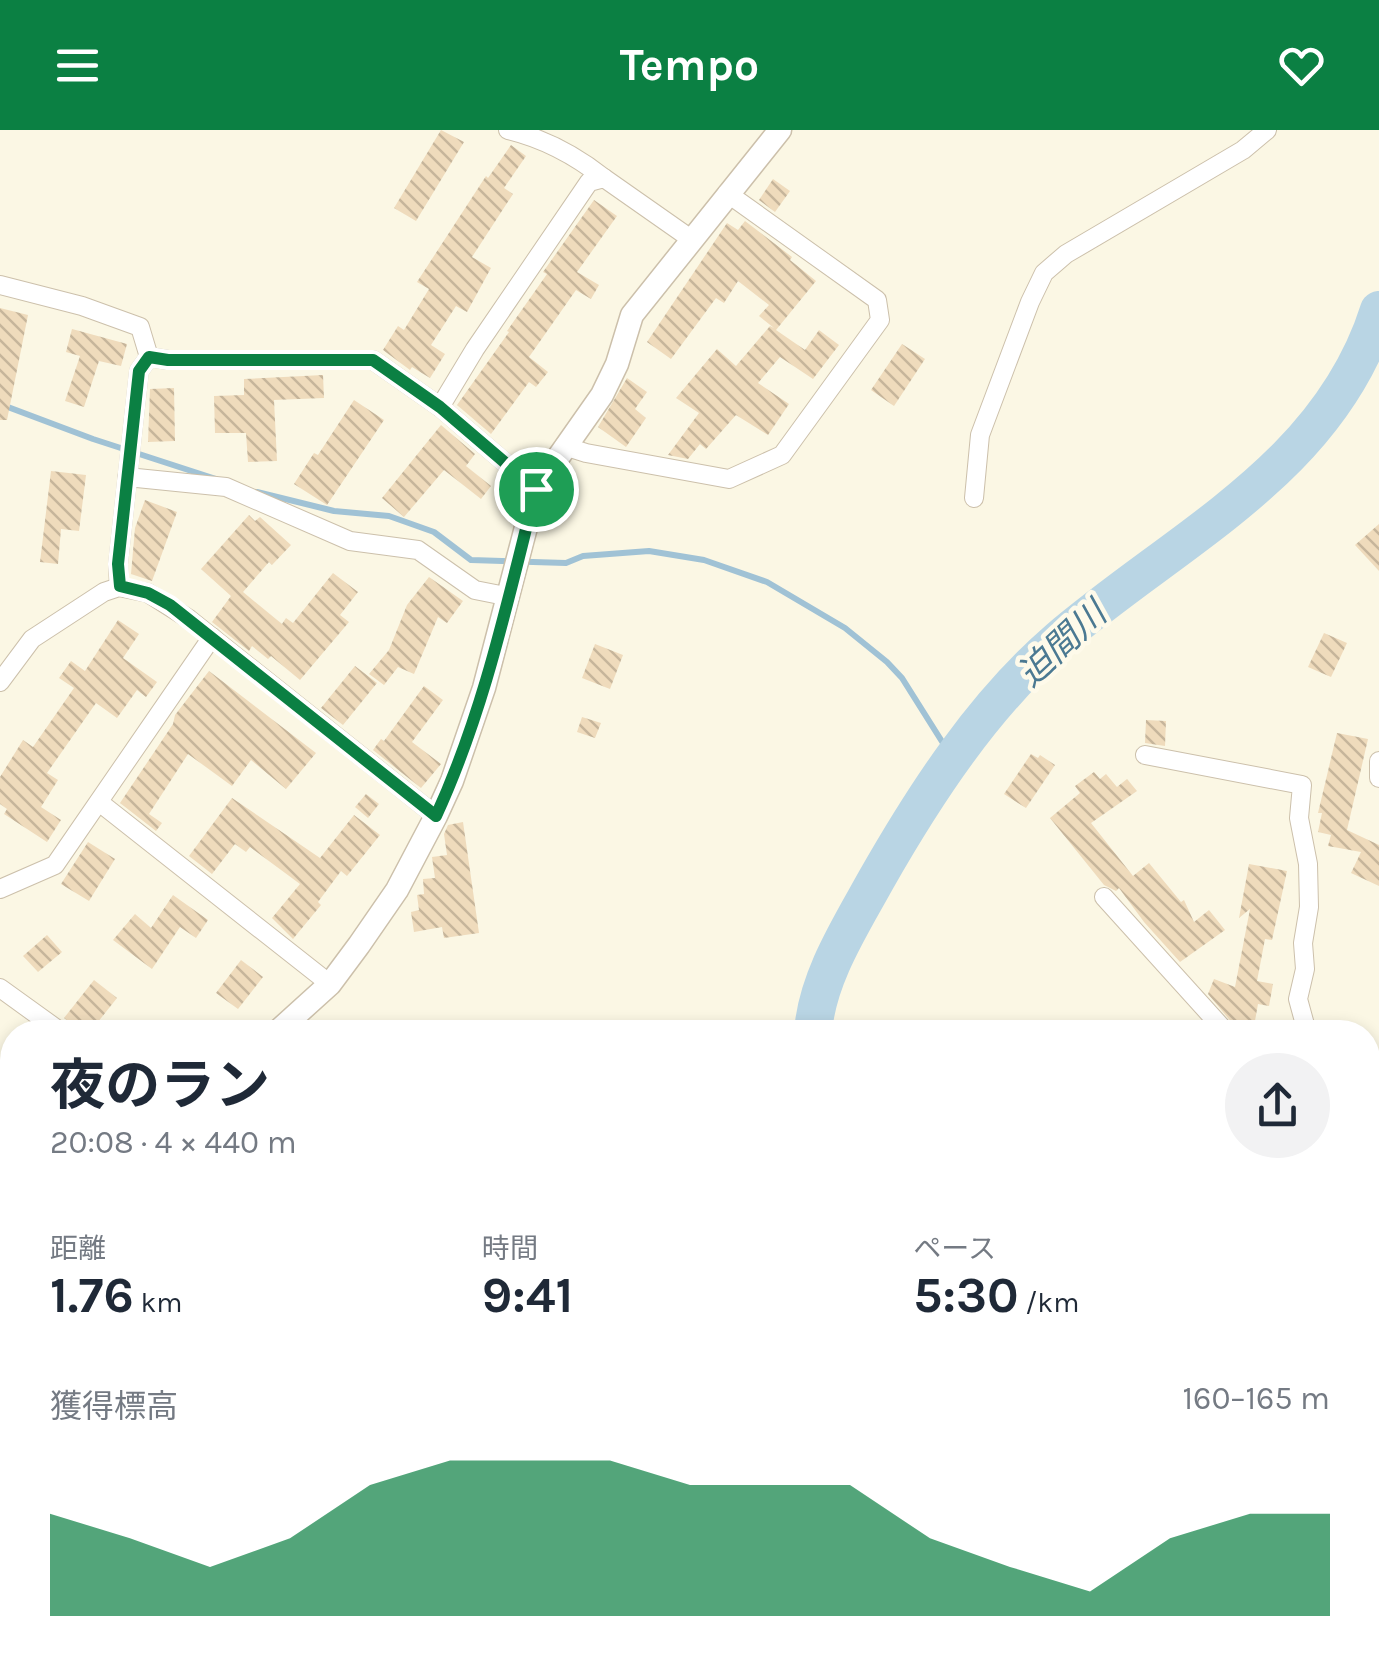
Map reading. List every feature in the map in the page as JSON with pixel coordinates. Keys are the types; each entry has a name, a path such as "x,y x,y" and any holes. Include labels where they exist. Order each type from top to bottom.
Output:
{"street":[{"path":"508,130 530,135 588,166 691,239"},
{"path":"297,1020 330,984 397,890 452,781 484,688 536,489 602,395 617,364 632,316 780,130"},
{"path":"974,498 980,435 1044,274 1066,254 1243,150 1268,130"},
{"path":"440,407 589,182 604,178"},
{"path":"564,446 586,454 729,480 782,455 880,320 877,300 727,193"},
{"path":"0,284 82,306 140,327 149,357"},
{"path":"149,357 373,360 440,407 536,489"},
{"path":"120,586 118,564 139,371 149,357"},
{"path":"127,477 226,486 350,540 418,550 475,590 510,597"},
{"path":"0,682 32,639 104,592 120,586 148,593 170,605 436,816"},
{"path":"0,890 56,865 212,638"},
{"path":"1144,755 1302,784 1299,818 1308,864 1309,908 1303,943 1305,969 1298,999 1303,1020"},
{"path":"1379,762 1379,778"},
{"path":"99,802 330,984"},
{"path":"1104,897 1215,1020"},
{"path":"0,988 45,1020"}],"building":[{"path":"441,130 464,142 416,221 394,208"},
{"path":"511,145 526,156 504,188 513,194 472,257 491,268 467,312 456,306 431,345 445,354 430,378 412,367 410,370 383,350 398,326 404,330 429,289 417,282 486,176"},
{"path":"773,179 790,191 775,212 759,200"},
{"path":"594,200 617,216 577,272 599,285 591,299 576,290 529,357 548,372 536,387 529,382 491,434 457,405"},
{"path":"745,221 816,281 776,330 805,350 819,330 839,345 813,379 780,357 758,383 789,404 768,435 736,415 706,449 700,444 688,459 668,455 699,413 676,398 717,349 736,366 770,326 774,328 759,316 769,305 738,281 724,303 716,298 671,359 647,342 727,223 738,230"},
{"path":"0,308 28,315 7,420 0,420"},
{"path":"72,329 127,344 121,366 99,361 84,407 65,401 80,356 66,352"},
{"path":"902,344 925,359 894,406 871,390"},
{"path":"323,375 324,398 274,400 277,461 248,462 246,433 215,433 214,396 244,395 244,379"},
{"path":"627,378 647,392 635,409 646,418 626,447 598,427"},
{"path":"174,388 175,441 148,442 150,389"},
{"path":"354,400 384,420 327,505 294,484"},
{"path":"441,425 475,454 466,466 491,486 481,499 444,470 404,517 382,498"},
{"path":"51,471 86,475 79,531 61,529 58,564 40,562"},
{"path":"145,500 177,512 152,581 131,574 135,528"},
{"path":"249,515 255,521 260,517 291,545 272,565 269,562 243,592 282,624 286,618 293,623 333,573 358,592 340,615 349,622 300,680 271,656 268,659 252,646 249,651 212,622 231,596 201,569"},
{"path":"1379,524 1379,571 1355,545"},
{"path":"429,577 463,601 447,623 438,617 414,674 398,667 384,685 369,674 389,650 407,605"},
{"path":"118,620 139,634 123,658 157,682 146,697 137,690 117,718 96,703 47,773 58,780 41,807 61,820 47,842 4,814 7,809 0,804 0,777 23,740 33,747 74,688 59,678 71,661 85,671"},
{"path":"1324,633 1347,643 1331,677 1308,667"},
{"path":"595,644 623,655 610,689 582,678"},
{"path":"355,666 377,683 343,725 321,708"},
{"path":"209,671 316,753 286,789 251,760 232,786 188,754 149,814 162,823 156,831 120,803 173,724 175,715"},
{"path":"424,686 443,700 412,742 441,764 421,788 373,750"},
{"path":"582,717 601,723 595,738 577,732"},
{"path":"1146,720 1166,721 1165,746 1145,743"},
{"path":"1337,733 1368,739 1347,830 1379,845 1379,886 1351,873 1361,852 1328,846 1331,835 1318,832 1322,813 1318,813"},
{"path":"1031,754 1055,765 1026,808 1004,794"},
{"path":"1094,772 1100,779 1106,774 1117,787 1127,779 1137,791 1091,823 1133,876 1149,863 1181,902 1184,900 1194,922 1209,910 1225,930 1180,962 1119,888 1116,891 1104,885 1050,818 1080,793 1075,786"},
{"path":"366,794 379,804 368,818 355,807"},
{"path":"232,798 320,858 354,815 380,835 347,876 341,871 318,902 321,905 293,939 272,918 300,884 250,847 246,852 235,844 212,874 189,856"},
{"path":"463,822 479,933 444,938 442,927 414,932 411,912 419,910 417,895 424,894 423,879 435,878 432,857 447,855 444,834 448,825"},
{"path":"88,842 115,859 89,901 61,884"},
{"path":"1249,864 1287,871 1272,940 1265,939 1257,981 1273,984 1269,1006 1258,1004 1255,1020 1230,1020 1208,994 1214,979 1235,987 1250,909 1239,918"},
{"path":"173,895 208,920 196,938 180,927 152,969 113,940 135,914 151,928"},
{"path":"47,935 62,952 38,972 23,956"},
{"path":"241,960 263,977 238,1009 216,993"},
{"path":"94,980 117,998 100,1020 64,1018"}],"waterway":[{"name":"迫間川","path":"815,1020 828,973 876,880 915,815 980,722 1058,640 1199,533 1287,457 1324,414 1356,366 1379,310"},
{"path":"0,404 216,479"},
{"path":"257,492 334,511 389,516 434,532 471,560 566,563 583,556 649,551 704,560 767,582 845,628 887,662 902,678 953,759"}],"route":[{"path":"149,357 373,360 440,407 536,489 484,688 436,816 170,605 148,593 120,586 118,564 139,371 149,357"}]}
